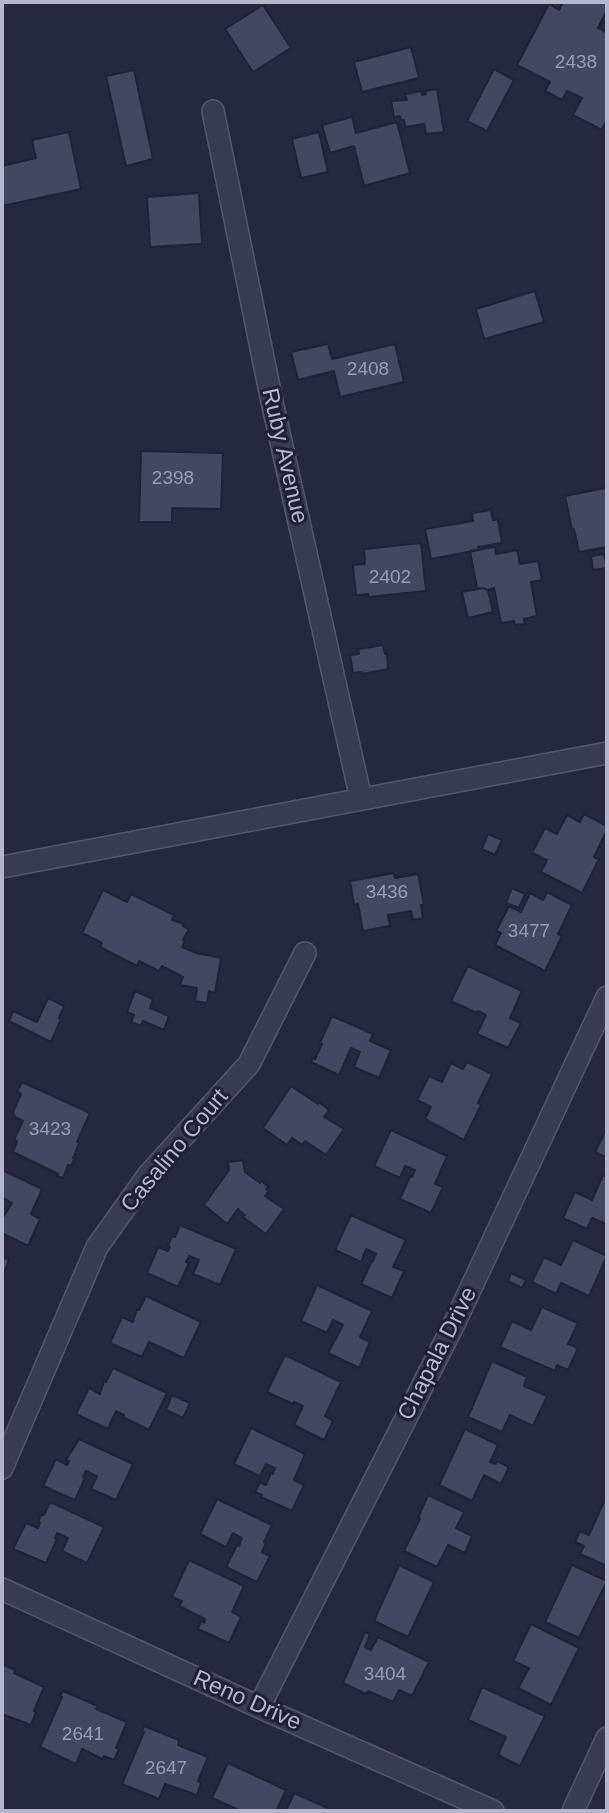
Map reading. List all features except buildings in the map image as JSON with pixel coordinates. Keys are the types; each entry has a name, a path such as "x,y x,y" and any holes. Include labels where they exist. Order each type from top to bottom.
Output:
{"street":[{"name":"Ruby Avenue","path":"213,111 271,397 361,799"},
{"path":"2,867 607,753"},
{"name":"Casalino Court","path":"2,1468 97,1247 149,1174 249,1064 305,953"},
{"name":"Chapala Drive","path":"259,1707 455,1322 607,997"},
{"name":"Reno Drive","path":"2,1589 493,1811"},
{"path":"573,1811 607,1738"}]}
